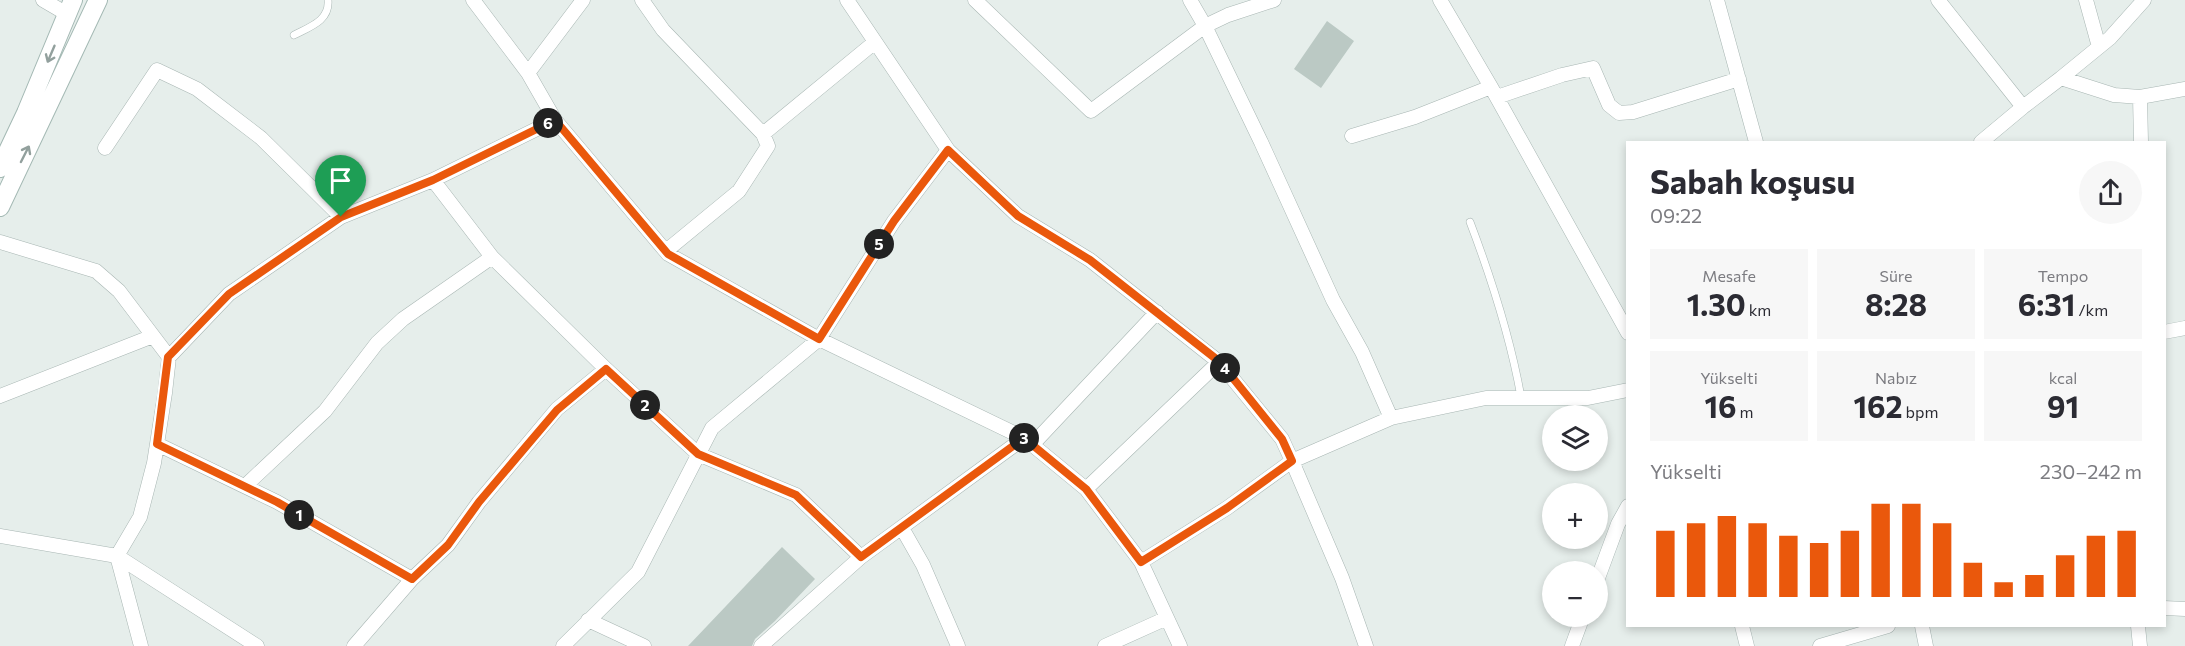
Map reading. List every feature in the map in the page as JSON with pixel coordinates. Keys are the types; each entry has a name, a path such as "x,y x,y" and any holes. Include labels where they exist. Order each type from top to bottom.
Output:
{"street":[{"path":"0,168 27,113 70,7 43,0"},
{"path":"0,207 99,0"},
{"path":"473,0 528,73 555,120 666,251 819,339 1028,441 1086,489 1141,562 1180,646"},
{"path":"528,73 584,0"},
{"path":"642,0 663,30 762,134 768,146 739,191 666,251"},
{"path":"847,0 948,150 1018,216 1090,260 1220,362 1282,439 1342,578 1366,646"},
{"path":"975,0 1091,111 1205,26 1228,15 1274,0"},
{"path":"1190,0 1256,132 1333,300 1362,352 1391,418"},
{"path":"1440,0 1626,329"},
{"path":"1717,0 1756,141"},
{"path":"1938,0 2023,107"},
{"path":"2086,0 2099,46"},
{"path":"1982,141 2110,38 2144,0"},
{"path":"762,134 875,42"},
{"path":"1352,136 1494,92 1593,68 1609,105 1619,113 1633,112 1739,79"},
{"path":"105,148 157,70 197,89 261,138 341,217"},
{"path":"2061,78 2114,95 2140,97 2185,89"},
{"path":"2140,97 2141,141"},
{"path":"141,646 117,556 140,517 157,444 168,357 229,294 341,217 433,180 555,120"},
{"path":"563,646 638,572 712,428 819,339 894,221 948,150"},
{"path":"433,180 492,257 606,369 698,454 796,495 861,557"},
{"path":"0,242 96,271 119,291 168,357"},
{"path":"244,486 325,411 377,343 403,319 492,257"},
{"path":"761,646 861,557 1028,441 1156,312"},
{"path":"2166,332 2185,327"},
{"path":"0,396 153,336"},
{"path":"1086,489 1220,362"},
{"path":"354,646 412,579 448,545 479,502 557,410 606,369"},
{"path":"1141,562 1227,508 1292,461 1391,418 1486,398 1588,398 1626,390"},
{"path":"157,444 277,502 412,579"},
{"path":"1604,561 1626,510"},
{"path":"902,528 923,565 958,646"},
{"path":"0,536 117,556 257,646"},
{"path":"2166,608 2185,609"},
{"path":"1105,646 1167,618"},
{"path":"588,620 644,646"},
{"path":"1572,646 1579,627"},
{"path":"1742,627 1747,646"},
{"path":"1820,646 1885,627"},
{"path":"1922,627 1926,646"},
{"path":"2138,627 2140,646"}],"lane":[{"path":"294,35 323,19 329,7 328,0"},
{"path":"1470,222 1504,318 1521,397"}],"building":[{"path":"1327,21 1354,41 1321,88 1294,69"},
{"path":"782,547 815,579 755,639 752,646 688,646"}],"route":[{"path":"555,120 668,254 819,339 894,221 948,150 1018,216 1090,260 1220,362 1282,439 1292,461 1227,508 1141,562 1086,489 1024,438 861,557 796,495 698,454 606,369 557,410 479,502 448,545 412,579 277,502 157,444 168,357 229,294 341,217 433,180 555,120"}]}
